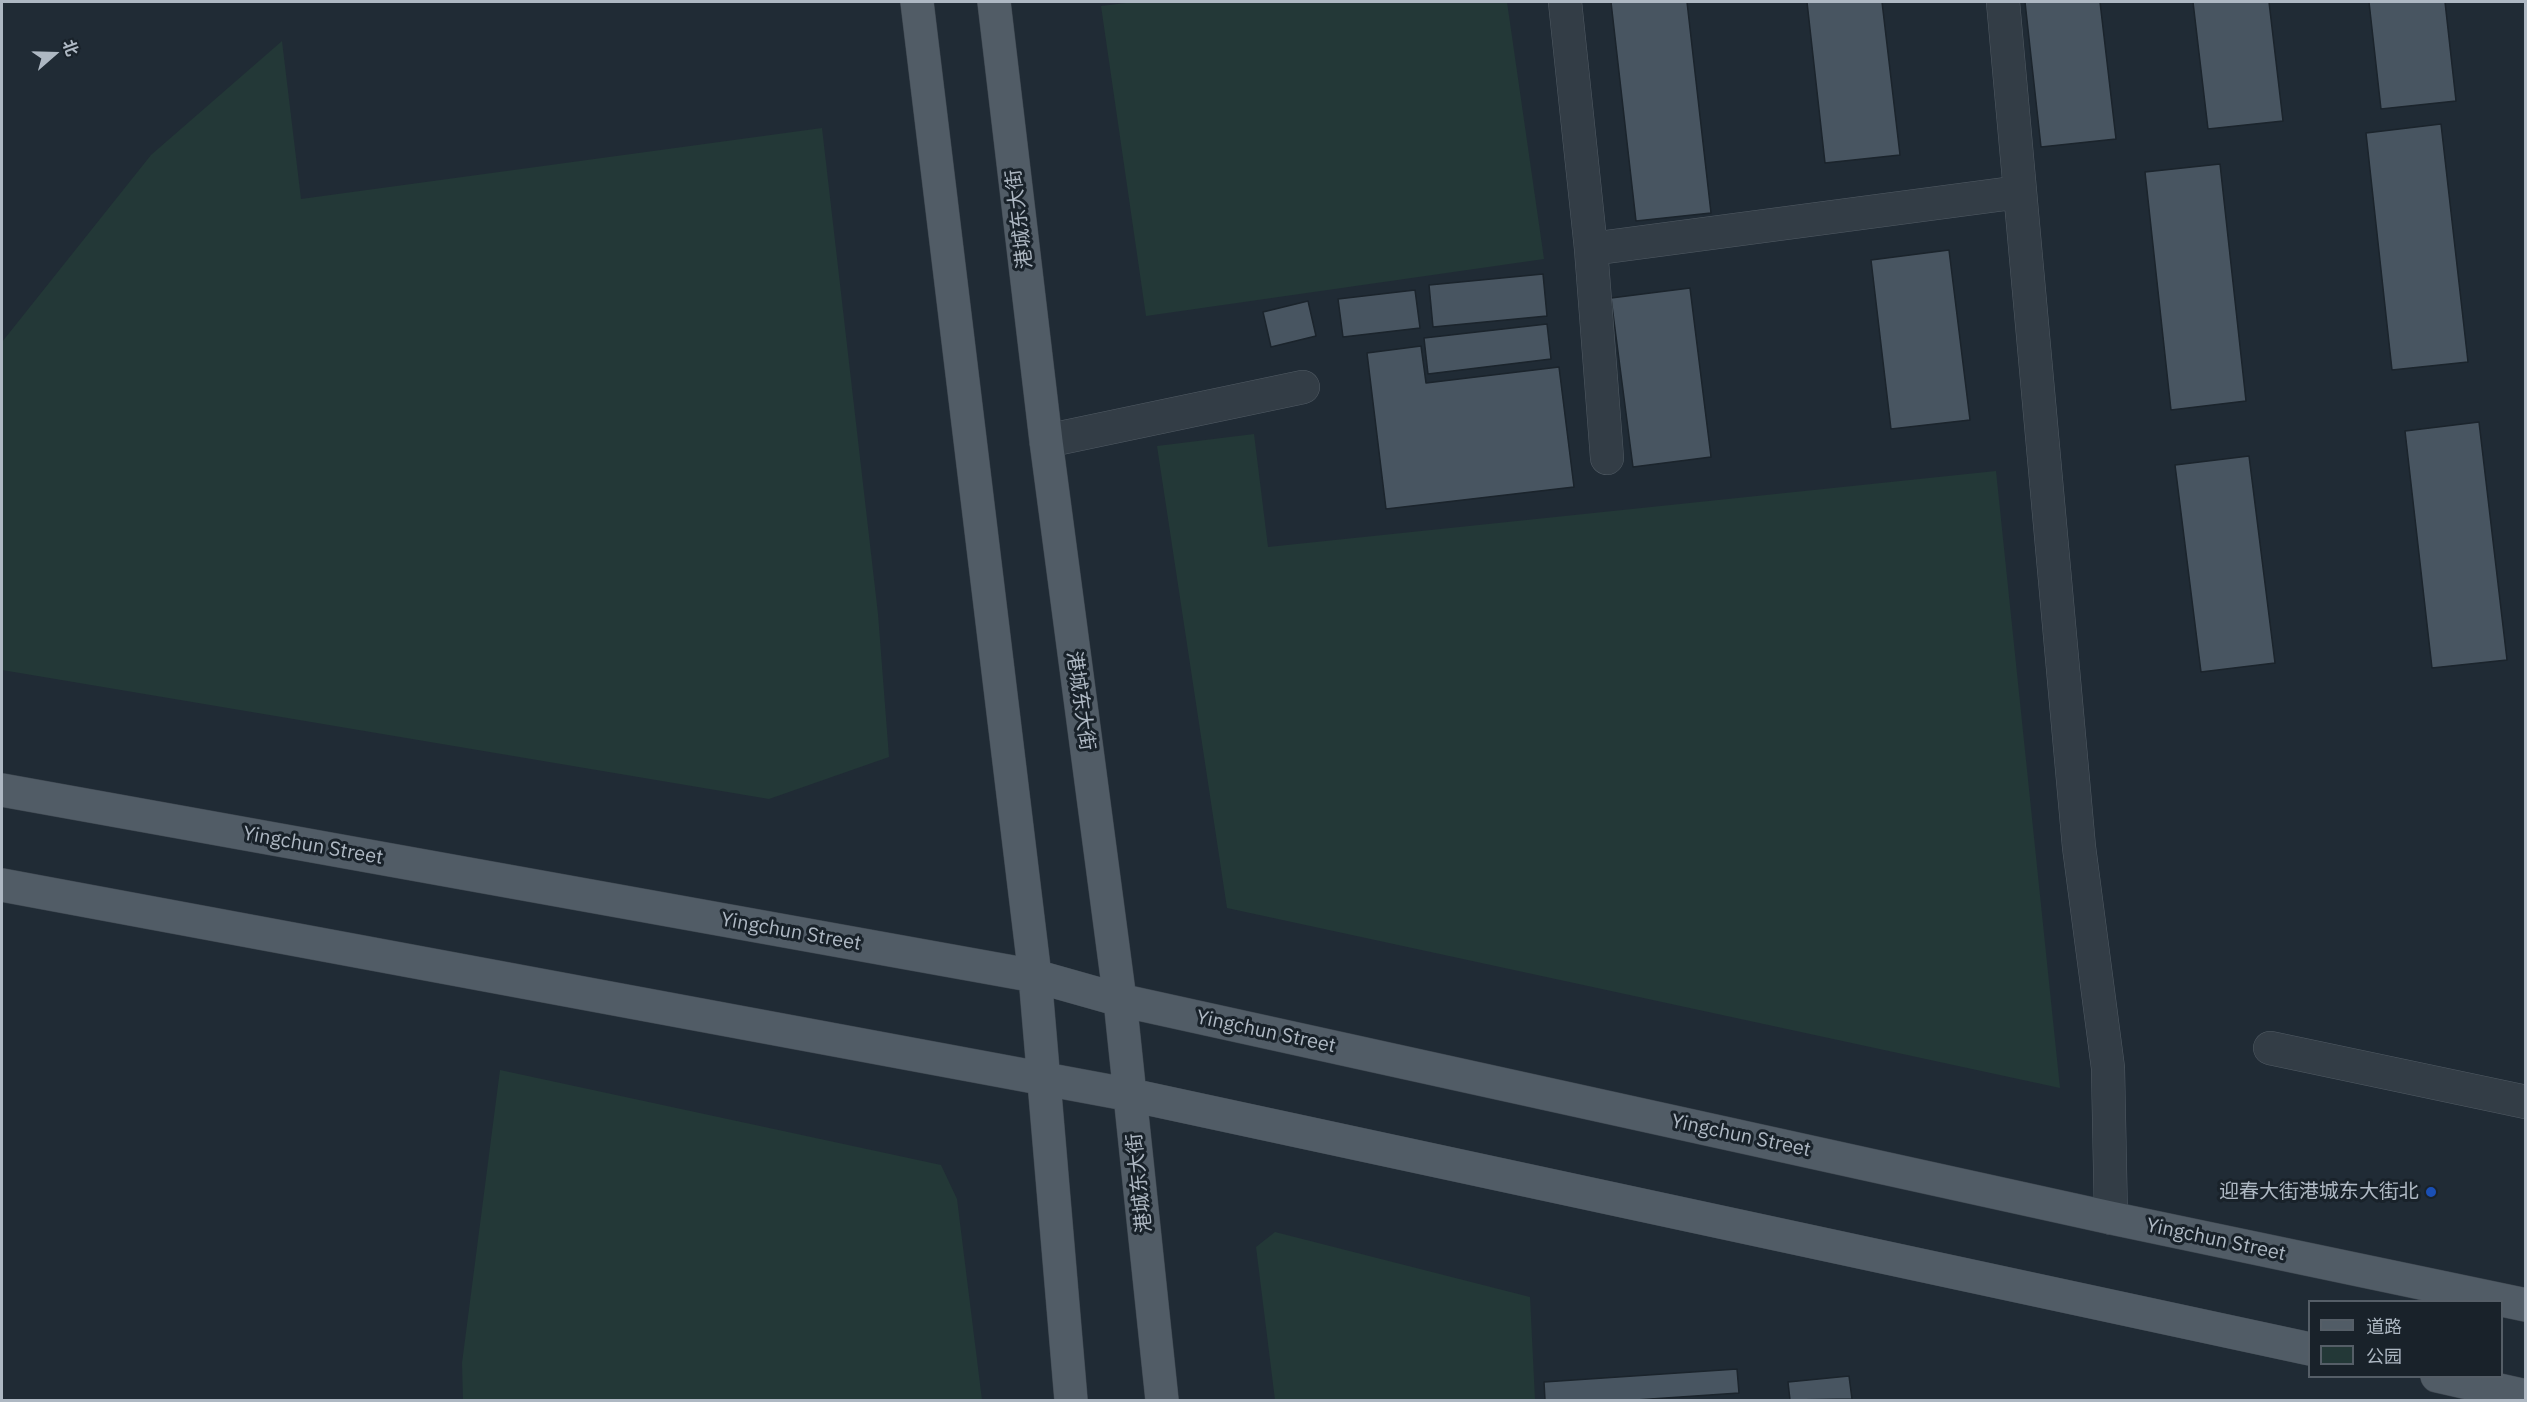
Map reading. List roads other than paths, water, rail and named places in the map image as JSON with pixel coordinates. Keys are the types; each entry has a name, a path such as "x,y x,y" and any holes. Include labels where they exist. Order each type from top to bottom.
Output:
{"main road":[{"path":"917,2 1035,976 1071,1401"},
{"name":"港城东大街","path":"994,2 1046,441 1120,1000 1162,1401"},
{"name":"Yingchun Street","path":"2,790 1035,976 1120,1000 2111,1218 2502,1300"},
{"path":"2,885 1131,1095 2308,1349"},
{"name":"Yingchun Street","path":"2503,1300 2526,1305"},
{"path":"2442,1378 2526,1396"}],"street":[{"path":"1566,2 1591,249 1607,458"},
{"path":"2003,2 2079,847 2108,1068 2111,1218"},
{"path":"1591,249 2020,192"},
{"path":"1046,441 1303,387"},
{"path":"2270,1048 2526,1102"}],"place":[{"name":"迎春大街港城东大街北","path":"2431,1192"}]}
